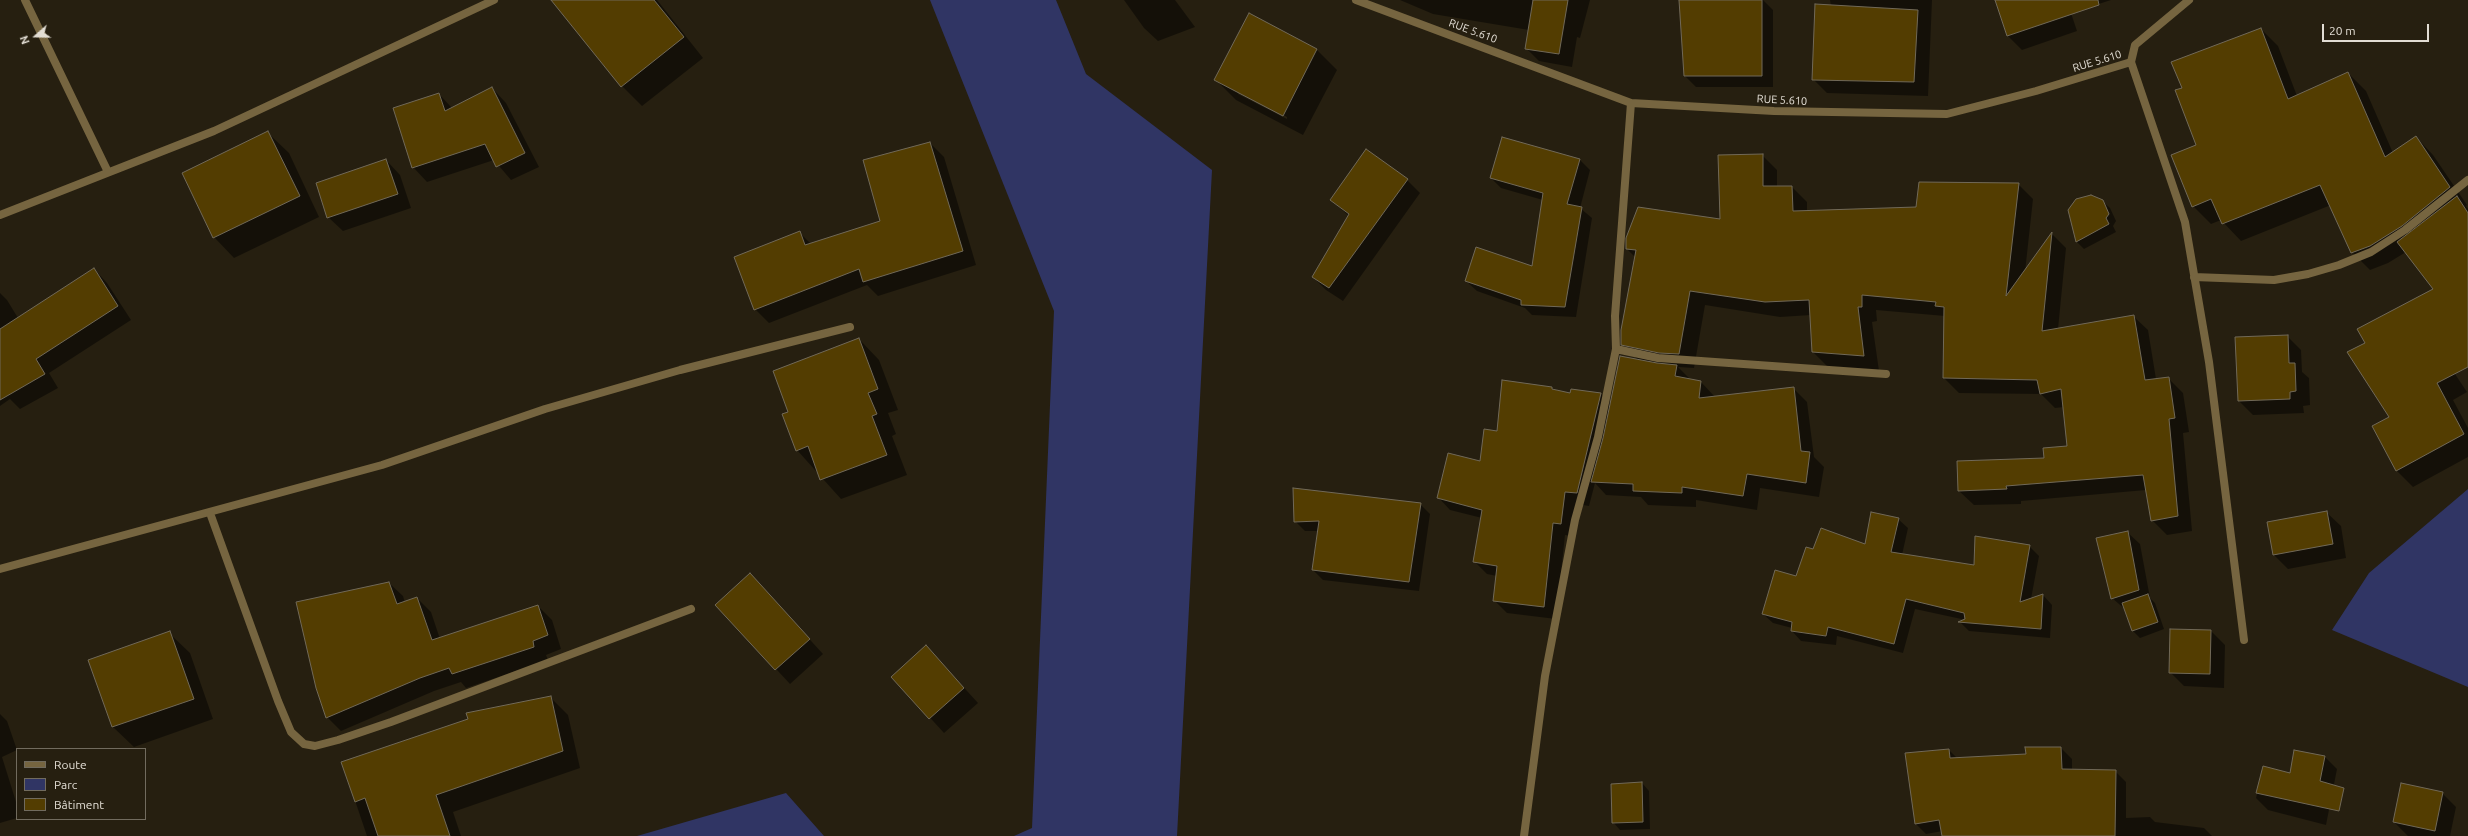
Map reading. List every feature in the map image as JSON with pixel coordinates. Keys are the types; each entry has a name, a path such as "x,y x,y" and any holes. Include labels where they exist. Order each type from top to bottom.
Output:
{"street":[{"path":"25,0 108,172"},
{"path":"0,215 214,131 494,0"},
{"name":"RUE 5.610","path":"1356,0 1631,103 1781,111 1947,114 2131,62 2135,45 2189,0"},
{"path":"2131,62 2185,222 2209,362 2244,640"},
{"path":"1524,836 1546,676 1572,536 1598,437 1616,349 1615,316 1631,103"},
{"path":"2194,277 2274,280 2308,274 2339,265 2371,252 2399,233 2468,180"},
{"path":"0,569 210,514 382,465 552,406 680,370 850,327"},
{"path":"1616,349 1658,358 1886,374"},
{"path":"210,514 278,701 292,732 304,744 315,746 391,722 691,608"}],"green space":[{"path":"930,0 1056,0 1086,74 1212,170 1177,836 1014,836 1032,828 1054,311"},
{"path":"2468,489 2468,687 2332,630 2369,573"},
{"path":"786,793 824,836 637,836"}],"building":[{"path":"551,0 654,0 684,37 621,87"},
{"path":"1533,0 1568,0 1559,54 1525,49"},
{"path":"1679,0 1762,0 1762,76 1684,76"},
{"path":"1995,0 2098,0 2099,5 2007,36"},
{"path":"1815,4 1918,10 1914,82 1812,80"},
{"path":"1249,13 1317,49 1283,116 1214,80"},
{"path":"2261,28 2288,99 2348,72 2385,157 2416,136 2450,187 2402,226 2370,246 2351,253 2320,185 2222,224 2211,199 2192,207 2171,155 2196,145 2175,90 2182,88 2171,62"},
{"path":"492,87 525,153 496,167 485,144 412,168 393,108 439,93 445,111"},
{"path":"268,131 300,196 213,238 182,173"},
{"path":"1502,137 1580,159 1567,204 1582,207 1565,307 1521,305 1521,300 1465,281 1476,247 1532,266 1543,193 1490,178"},
{"path":"930,142 963,251 863,282 859,269 754,310 734,257 800,231 805,245 880,221 863,160"},
{"path":"1366,149 1408,179 1329,288 1312,277 1349,214 1330,200"},
{"path":"1763,154 1763,186 1792,186 1793,211 1916,207 1919,182 2019,183 2006,296 2052,232 2042,331 2134,315 2145,380 2169,377 2175,418 2169,419 2178,516 2151,521 2143,475 2006,486 2007,489 1958,491 1957,461 2044,458 2043,448 2067,446 2061,389 2040,394 2037,380 1943,378 1944,307 1935,306 1936,302 1862,295 1862,307 1858,307 1864,356 1812,352 1809,300 1765,302 1690,291 1679,354 1659,353 1621,345 1621,330 1636,250 1626,249 1626,238 1638,207 1720,219 1718,155"},
{"path":"386,159 398,194 327,218 316,183"},
{"path":"2091,195 2103,200 2109,214 2106,218 2109,224 2076,242 2068,210 2076,199"},
{"path":"2457,196 2468,213 2468,367 2437,383 2464,434 2396,471 2372,426 2389,417 2347,352 2365,343 2357,329 2433,289 2397,242"},
{"path":"94,268 118,306 36,359 45,374 0,400 0,329"},
{"path":"2288,335 2289,363 2295,363 2296,391 2290,392 2290,399 2238,401 2235,337"},
{"path":"859,338 878,389 868,393 877,414 872,416 887,455 820,480 808,446 796,451 782,414 788,412 773,371"},
{"path":"1620,356 1677,365 1675,376 1701,381 1699,398 1794,387 1801,451 1810,452 1806,483 1747,474 1743,496 1682,487 1682,493 1633,491 1633,484 1591,482 1603,438"},
{"path":"1502,380 1552,387 1552,389 1570,393 1571,389 1601,393 1577,493 1565,492 1561,524 1553,523 1544,607 1493,601 1497,566 1473,562 1482,510 1437,498 1448,453 1480,461 1484,429 1497,431"},
{"path":"1293,488 1421,503 1409,582 1312,570 1319,521 1294,522"},
{"path":"2327,511 2333,544 2273,555 2267,522"},
{"path":"1871,512 1899,518 1891,552 1974,565 1975,536 2030,545 2020,602 2043,594 2041,629 1958,622 1965,619 1964,613 1906,599 1894,644 1828,627 1826,636 1791,631 1792,622 1762,614 1775,570 1796,576 1806,547 1813,549 1821,528 1865,544"},
{"path":"2128,531 2139,590 2111,599 2096,538"},
{"path":"750,573 810,639 775,670 715,605"},
{"path":"389,582 397,604 417,597 432,640 538,605 548,635 533,641 534,647 452,674 449,668 420,678 326,718 316,688 296,602"},
{"path":"2148,594 2158,622 2132,631 2122,603"},
{"path":"2170,629 2211,630 2210,674 2169,673"},
{"path":"170,631 194,699 112,727 88,660"},
{"path":"926,645 964,688 929,719 891,677"},
{"path":"551,696 563,751 436,795 450,836 378,836 365,798 355,802 341,762 468,719 466,713"},
{"path":"2025,747 2061,747 2062,769 2116,770 2115,836 1942,836 1939,820 1915,824 1905,753 1949,749 1950,758 2026,754"},
{"path":"2294,750 2325,756 2320,781 2344,788 2339,811 2256,793 2263,766 2290,773"},
{"path":"1642,782 1643,822 1612,823 1611,784"},
{"path":"2401,783 2443,792 2435,831 2393,822"}]}
